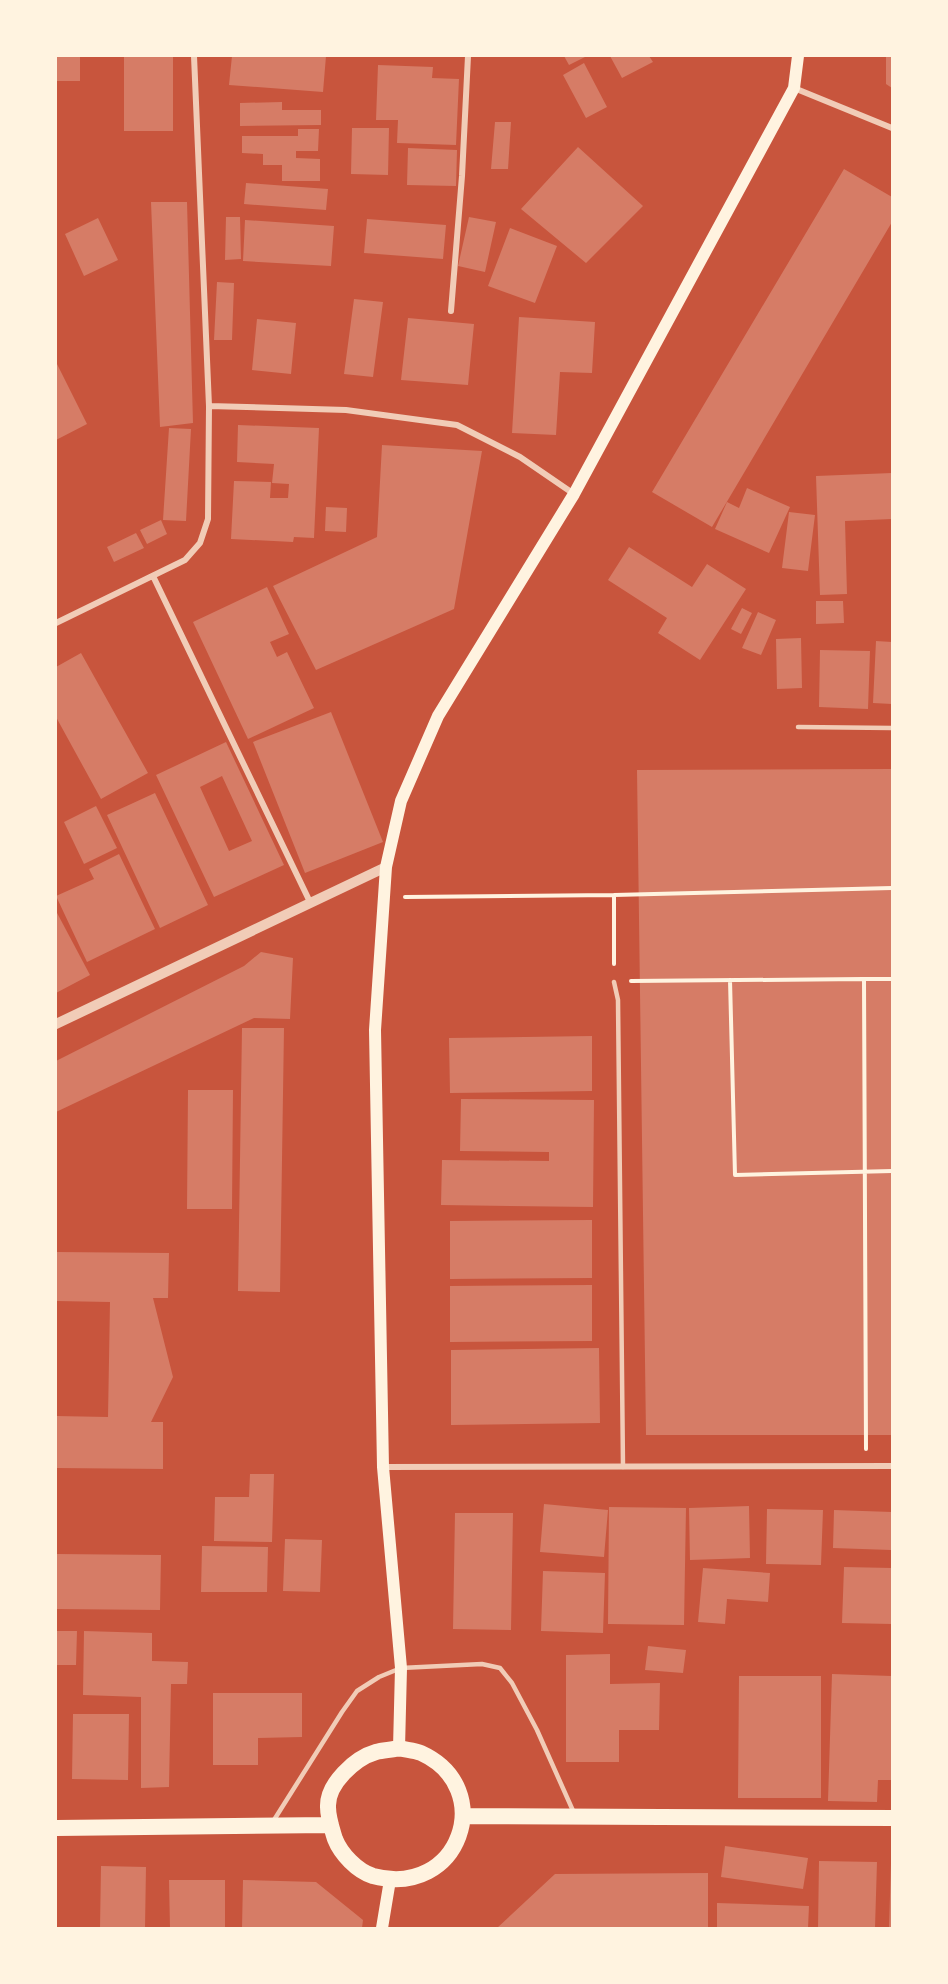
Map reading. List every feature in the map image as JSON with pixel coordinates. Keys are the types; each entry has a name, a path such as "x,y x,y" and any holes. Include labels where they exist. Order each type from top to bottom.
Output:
{"highway":[{"path":"399,1749 419,1752 437,1762 451,1777 460,1795 463,1816 458,1841 442,1862 421,1876 405,1880 390,1880 369,1875 351,1863 338,1845 331,1825 328,1806 334,1785 355,1763 376,1752 399,1749"},
{"path":"463,1816 892,1818"},
{"path":"56,1828 331,1825"}],"main road":[{"path":"399,1749 401,1668 383,1467 375,1030 386,867 401,801 438,716 574,494 794,88 798,56"},
{"path":"382,1929 390,1880"}],"street":[{"path":"56,623 185,560 200,543 208,519 209,405 194,56"},
{"path":"451,310 462,176 468,56"},
{"path":"794,88 892,128"},
{"path":"209,405 346,410 457,424 520,457 574,494"},
{"path":"153,576 310,902"},
{"path":"56,1024 386,867"},
{"path":"383,1467 892,1466"}],"lane":[{"path":"798,727 892,728"},
{"path":"614,982 618,1000 624,1467"},
{"path":"271,1825 357,1691 379,1677 401,1668 482,1665 500,1668 512,1683 537,1730 576,1815"}],"path":[{"path":"383,897 614,895 892,888"},
{"path":"614,895 614,982 892,979"},
{"path":"864,979 866,1466"},
{"path":"730,981 735,1175 892,1170"}],"building":[{"path":"56,56 80,56 80,81 56,81"},
{"path":"124,56 173,56 173,131 124,131"},
{"path":"232,56 326,56 323,92 229,85"},
{"path":"564,56 587,56 569,65"},
{"path":"610,56 649,56 653,62 622,78"},
{"path":"886,56 892,56 892,88 886,84"},
{"path":"584,63 607,107 586,118 563,75"},
{"path":"378,65 433,67 432,78 459,79 456,145 397,143 398,120 376,120"},
{"path":"282,102 282,110 321,110 321,125 240,126 240,103"},
{"path":"495,122 511,122 508,169 491,169"},
{"path":"352,128 389,128 388,175 351,174"},
{"path":"298,129 319,129 318,151 296,151 296,158 320,159 320,181 282,181 282,165 263,165 263,154 242,153 242,136 298,136"},
{"path":"578,147 643,206 586,263 521,209"},
{"path":"408,148 457,150 456,186 407,185"},
{"path":"844,169 892,197 892,222 712,527 652,492"},
{"path":"246,183 328,189 326,210 244,204"},
{"path":"151,202 187,202 193,423 160,427"},
{"path":"226,217 240,217 241,259 225,260"},
{"path":"469,217 496,222 485,272 458,266"},
{"path":"98,218 118,260 84,276 65,234"},
{"path":"367,219 446,225 443,259 364,253"},
{"path":"245,220 334,226 331,266 243,261"},
{"path":"510,228 557,246 535,303 488,286"},
{"path":"217,282 234,283 232,340 214,340"},
{"path":"354,299 383,302 373,377 344,374"},
{"path":"519,317 595,322 592,373 560,372 556,435 512,433"},
{"path":"408,318 474,324 468,385 401,380"},
{"path":"257,319 296,323 291,374 252,370"},
{"path":"56,362 87,424 56,440"},
{"path":"238,425 319,428 314,538 294,537 293,542 231,539 234,481 271,482 270,498 288,498 289,484 272,483 274,464 237,462"},
{"path":"169,428 191,429 186,521 163,520"},
{"path":"382,445 482,451 454,609 316,670 273,586 377,537"},
{"path":"892,473 892,519 845,521 847,594 820,595 816,476"},
{"path":"747,488 790,507 769,553 715,529 727,502 739,508"},
{"path":"326,507 347,508 346,532 325,531"},
{"path":"789,512 815,515 808,571 782,568"},
{"path":"161,520 167,534 147,544 140,530"},
{"path":"136,533 144,548 114,562 107,547"},
{"path":"629,547 692,587 707,564 746,589 700,660 658,633 667,618 608,580"},
{"path":"267,587 289,634 270,642 277,657 287,652 314,708 248,739 193,622"},
{"path":"816,601 843,601 844,623 816,624"},
{"path":"742,608 752,613 741,634 731,629"},
{"path":"758,612 776,620 761,655 742,648"},
{"path":"801,638 802,688 777,689 776,639"},
{"path":"876,641 892,642 892,704 873,703"},
{"path":"820,650 870,651 868,709 819,707"},
{"path":"81,653 148,773 101,799 56,717 56,667"},
{"path":"331,712 383,842 305,873 253,742"},
{"path":"226,742 284,865 214,897 156,775","holes":["222,776 252,841 229,851 200,787"]},
{"path":"892,769 892,1435 646,1435 637,770"},
{"path":"155,793 208,905 160,928 107,815"},
{"path":"96,806 117,848 84,864 64,822"},
{"path":"119,854 155,929 87,962 56,896 94,879 89,869"},
{"path":"56,911 90,975 56,993"},
{"path":"261,952 293,958 290,1019 254,1018 56,1112 56,1061 244,966"},
{"path":"242,1028 284,1028 280,1292 238,1291"},
{"path":"592,1036 592,1091 450,1093 449,1038"},
{"path":"188,1090 233,1090 232,1209 187,1209"},
{"path":"461,1099 594,1100 593,1207 441,1205 442,1160 549,1161 549,1152 460,1151"},
{"path":"592,1220 592,1278 450,1279 450,1221"},
{"path":"56,1252 169,1253 168,1298 153,1298 173,1377 151,1422 163,1422 163,1469 56,1468 56,1416 108,1417 110,1302 56,1301"},
{"path":"592,1285 592,1341 450,1342 450,1286"},
{"path":"599,1348 600,1423 451,1425 451,1350"},
{"path":"250,1474 274,1474 272,1542 214,1541 215,1497 249,1497"},
{"path":"544,1504 608,1510 604,1557 540,1552"},
{"path":"749,1506 750,1558 690,1560 689,1508"},
{"path":"609,1507 686,1508 684,1625 608,1624"},
{"path":"767,1509 823,1510 821,1565 766,1564"},
{"path":"834,1510 892,1512 891,1550 833,1548"},
{"path":"455,1513 513,1513 511,1630 453,1629"},
{"path":"285,1539 322,1540 320,1592 283,1591"},
{"path":"202,1546 268,1547 267,1592 201,1592"},
{"path":"56,1554 161,1555 160,1610 56,1609"},
{"path":"844,1567 892,1568 892,1624 842,1623"},
{"path":"703,1568 770,1573 768,1602 727,1599 725,1624 698,1622"},
{"path":"543,1571 605,1573 603,1633 541,1631"},
{"path":"56,1631 77,1631 76,1665 56,1665"},
{"path":"84,1631 152,1633 152,1661 188,1662 187,1684 171,1684 169,1787 141,1788 141,1697 83,1695"},
{"path":"648,1646 686,1650 683,1673 645,1670"},
{"path":"610,1654 610,1684 660,1683 659,1730 619,1730 619,1762 566,1762 566,1655"},
{"path":"832,1674 892,1676 892,1780 878,1780 877,1802 828,1801"},
{"path":"739,1676 821,1676 821,1798 738,1798"},
{"path":"213,1693 302,1693 302,1737 258,1738 258,1765 213,1765"},
{"path":"73,1714 129,1714 128,1780 72,1779"},
{"path":"725,1846 808,1858 803,1889 721,1877"},
{"path":"819,1861 877,1862 875,1928 818,1928"},
{"path":"891,1863 892,1928 889,1928"},
{"path":"101,1866 146,1867 145,1928 100,1928"},
{"path":"708,1873 708,1928 497,1928 555,1874"},
{"path":"169,1880 225,1880 225,1928 170,1928"},
{"path":"243,1880 316,1882 363,1920 362,1928 242,1928"},
{"path":"717,1903 809,1906 808,1928 717,1928"}]}
